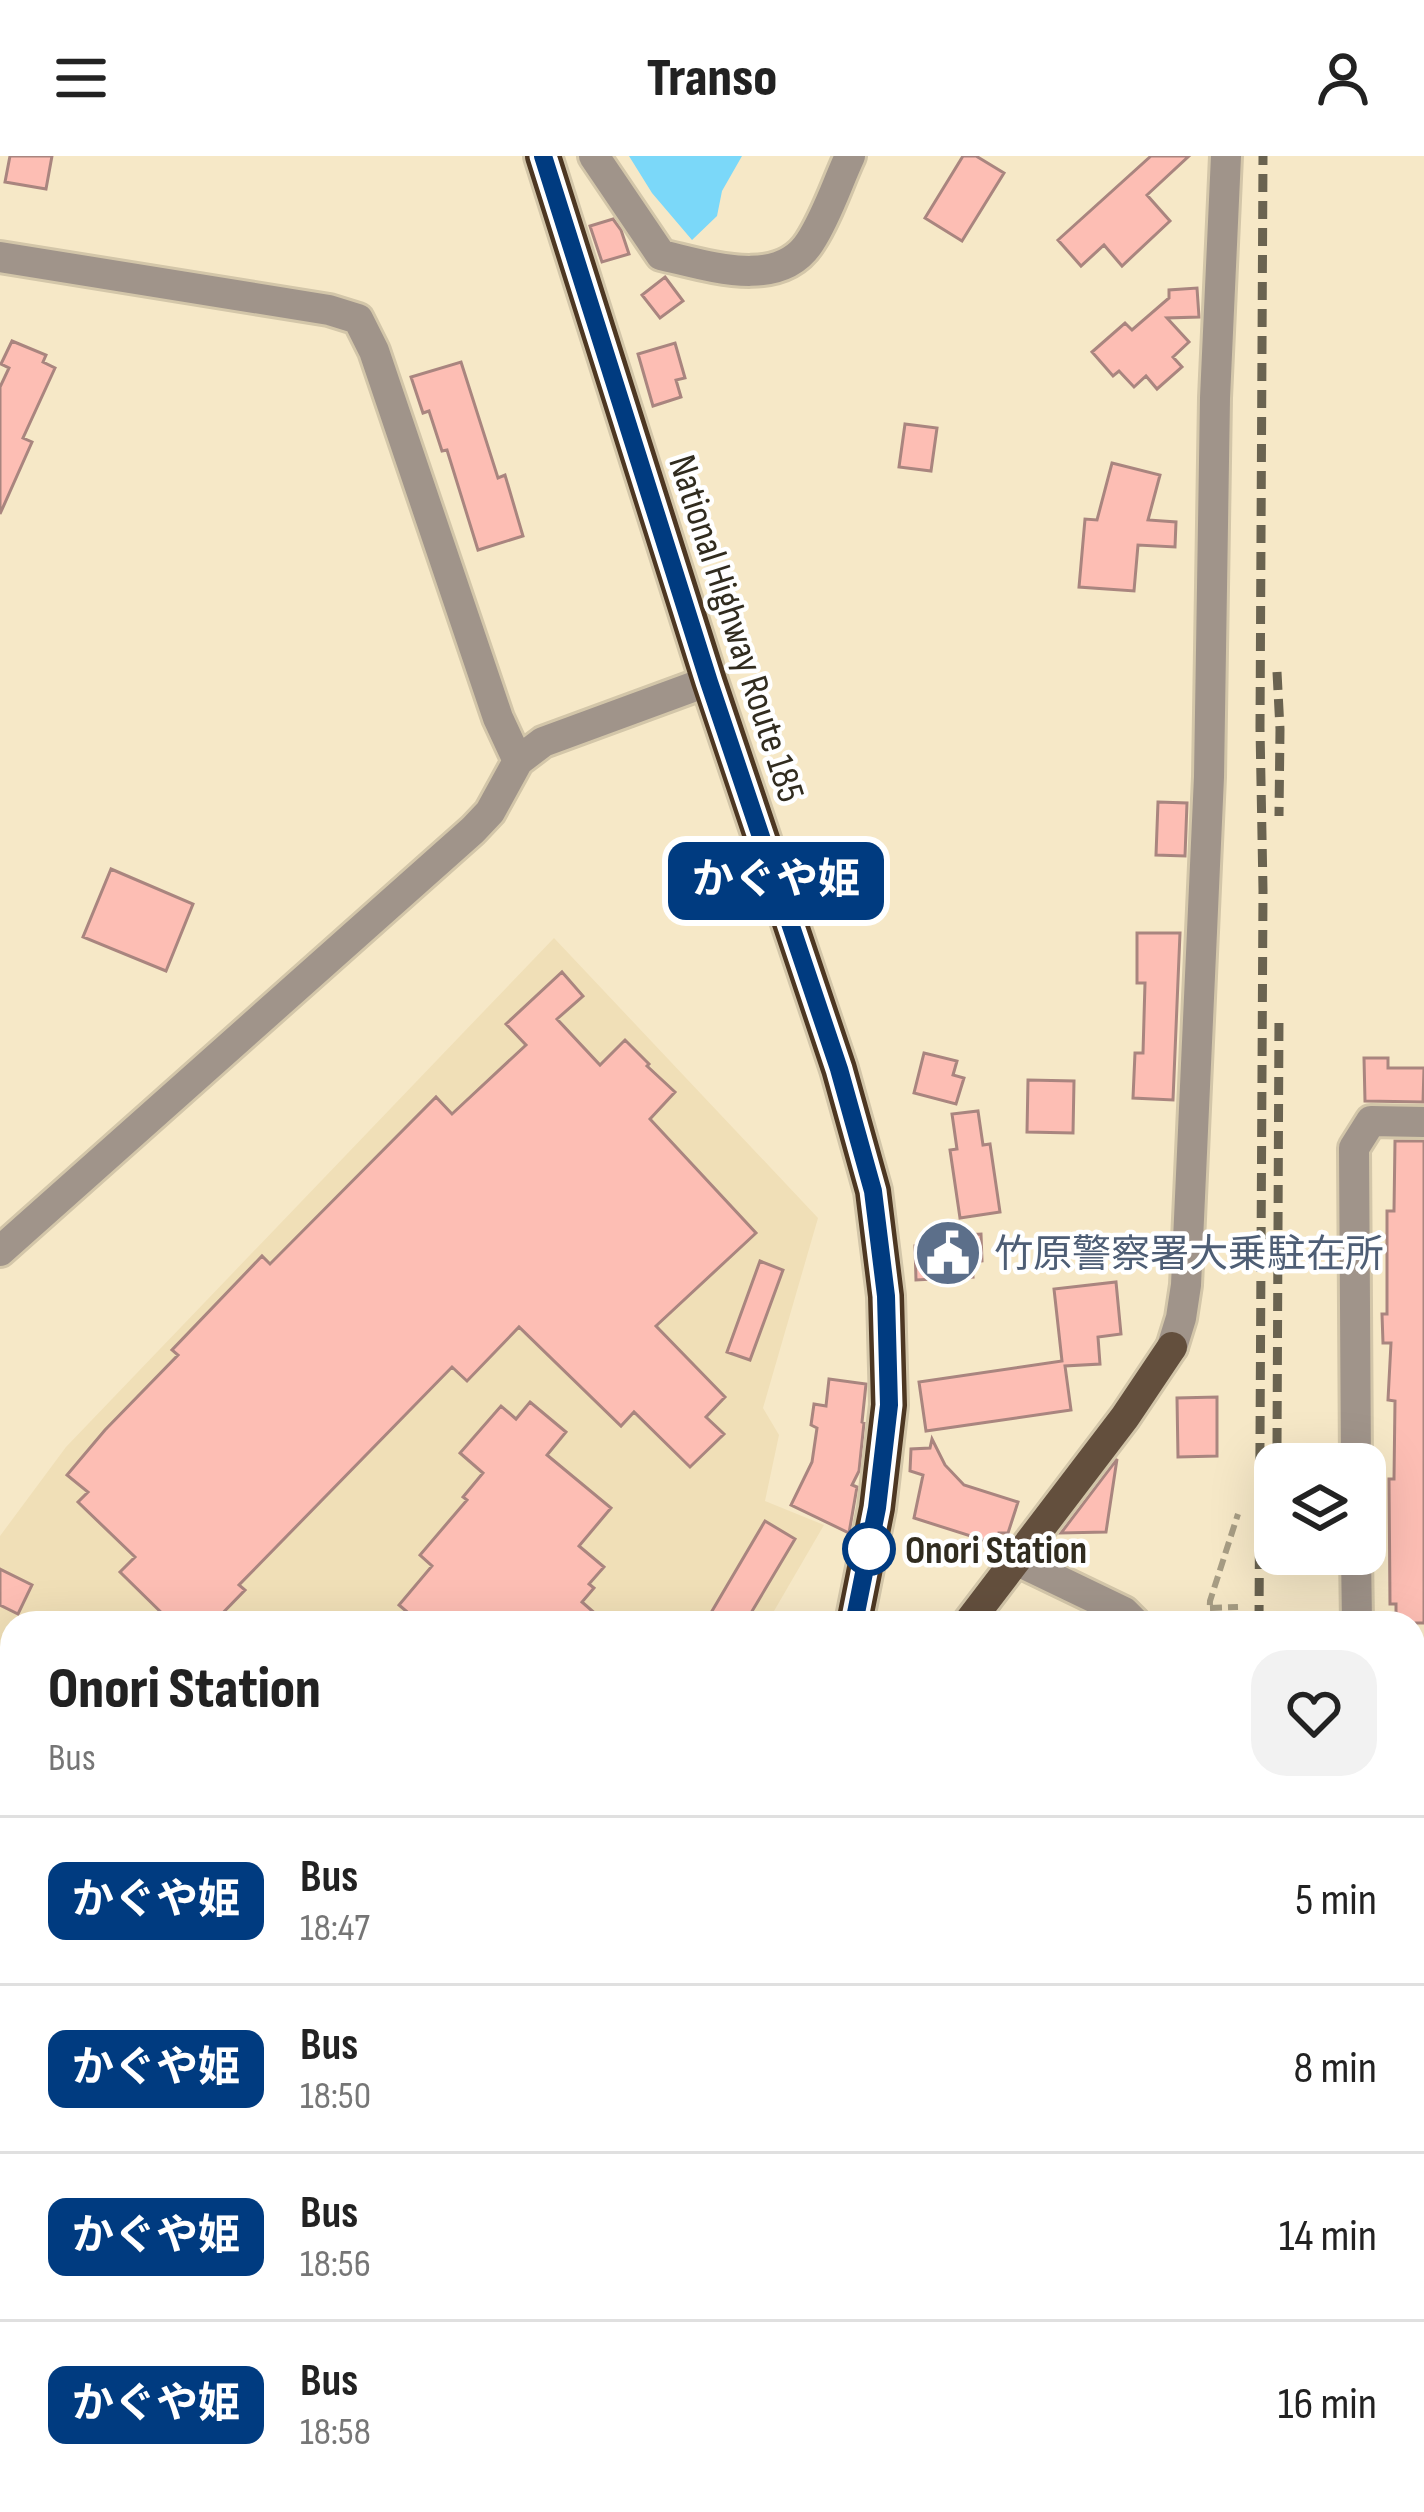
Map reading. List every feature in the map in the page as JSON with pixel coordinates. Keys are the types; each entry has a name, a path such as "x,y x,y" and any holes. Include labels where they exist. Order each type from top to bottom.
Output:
{"highway":[{"name":"National Highway Route 185","path":"544,156 709,682 839,1069 873,1191 886,1296 889,1405 877,1508 856,1611"}],"main road":[{"path":"977,1611 1125,1417 1172,1347"}],"street":[{"path":"594,156 661,255 740,272 795,260 810,242 850,156"},
{"path":"1172,1347 1186,1285 1209,777 1215,398 1226,156"},
{"path":"0,257 329,310 358,319 374,351 498,718 518,761"},
{"path":"0,1251 472,830 490,812 518,761 543,742 709,682"},
{"path":"1356,1443 1354,1148 1371,1121 1424,1122"},
{"path":"1016,1559 1122,1611"},
{"path":"1357,1575 1357,1611"}],"path":[{"path":"1210,1611 1238,1514"},
{"path":"1210,1608 1238,1607"}],"shaded area":[{"path":"554,938 818,1218 763,1408 779,1435 765,1501 824,1525 774,1611 0,1611 0,1536 66,1447"}],"water":[{"path":"629,156 742,156 722,191 717,216 692,240 652,193"}],"building":[{"path":"10,156 52,156 46,189 5,182"},
{"path":"963,156 976,156 1004,173 962,241 925,218"},
{"path":"1151,156 1189,156 1147,195 1170,221 1122,266 1104,245 1081,266 1058,240"},
{"path":"613,219 629,254 602,262 590,226"},
{"path":"665,277 683,301 660,318 642,295"},
{"path":"1197,288 1199,317 1167,318 1189,342 1173,357 1182,367 1157,389 1146,376 1134,387 1119,371 1113,376 1092,352 1125,323 1132,330 1169,298 1169,290"},
{"path":"12,341 46,355 43,362 55,368 23,438 32,442 0,514 0,387 9,368 1,364"},
{"path":"675,343 685,378 676,380 681,397 653,406 638,354"},
{"path":"461,362 498,478 505,475 523,536 478,550 447,450 442,451 429,411 423,413 411,377"},
{"path":"905,424 937,428 931,471 899,467"},
{"path":"1112,463 1160,475 1148,520 1176,522 1175,547 1138,545 1134,591 1079,587 1085,519 1097,520"},
{"path":"1158,802 1187,803 1185,856 1156,855"},
{"path":"111,869 193,904 166,971 83,937"},
{"path":"1137,933 1180,933 1173,1100 1133,1098 1135,1053 1143,1053 1145,983 1137,983"},
{"path":"562,972 583,996 557,1019 600,1065 625,1040 649,1064 675,1092 650,1119 756,1233 656,1326 725,1397 706,1417 724,1434 690,1467 634,1412 621,1426 519,1327 467,1381 452,1367 239,1585 245,1590 225,1611 160,1611 120,1572 135,1557 78,1502 88,1492 67,1475 178,1355 172,1350 262,1256 270,1264 436,1097 452,1114 526,1045 506,1024"},
{"path":"924,1053 957,1061 953,1075 964,1078 956,1104 914,1093"},
{"path":"1364,1058 1388,1058 1388,1068 1424,1068 1423,1102 1365,1101"},
{"path":"1028,1080 1074,1081 1073,1133 1027,1132"},
{"path":"978,1111 983,1145 990,1144 1000,1212 960,1218 950,1150 957,1149 952,1114"},
{"path":"1395,1141 1424,1141 1424,1611 1396,1611 1396,1604 1390,1604 1389,1479 1394,1479 1395,1401 1388,1400 1391,1343 1383,1343 1382,1314 1387,1314 1387,1211 1394,1211"},
{"name":"竹原警察署大乗駐在所","path":"981,1234 982,1261 972,1262 973,1277 916,1280 915,1246 928,1245 928,1237"},
{"path":"760,1261 783,1270 750,1360 727,1352"},
{"path":"1116,1282 1121,1334 1098,1337 1100,1364 1065,1366 1071,1410 926,1431 919,1382 1062,1361 1054,1289"},
{"path":"829,1379 866,1384 849,1533 791,1505 812,1462 817,1428 811,1425 814,1404 826,1406"},
{"path":"1217,1397 1217,1456 1178,1457 1177,1398"},
{"path":"530,1402 566,1432 547,1455 611,1508 579,1546 604,1567 589,1584 594,1588 582,1602 592,1611 406,1611 399,1605 432,1566 420,1555 467,1500 463,1497 483,1473 460,1453 501,1406 516,1419"},
{"path":"932,1439 945,1465 964,1485 1018,1502 1008,1533 999,1533 999,1545 914,1518 923,1475 910,1471 911,1449 930,1448"},
{"path":"1117,1459 1106,1532 1061,1533"},
{"path":"765,1521 795,1539 752,1611 712,1611"},
{"path":"0,1569 32,1585 19,1611 0,1605"}],"railway":[{"path":"1259,1611 1263,156"},
{"path":"1277,672 1279,816"},
{"path":"1277,1443 1279,1014"}],"bus line":[{"name":"かぐや姫","path":"543,156 709,682 839,1069 873,1191 886,1296 889,1405 877,1508 856,1611"}],"place":[{"name":"竹原警察署大乗駐在所","path":"948,1253"},
{"name":"Onori Station","path":"869,1549"}]}
